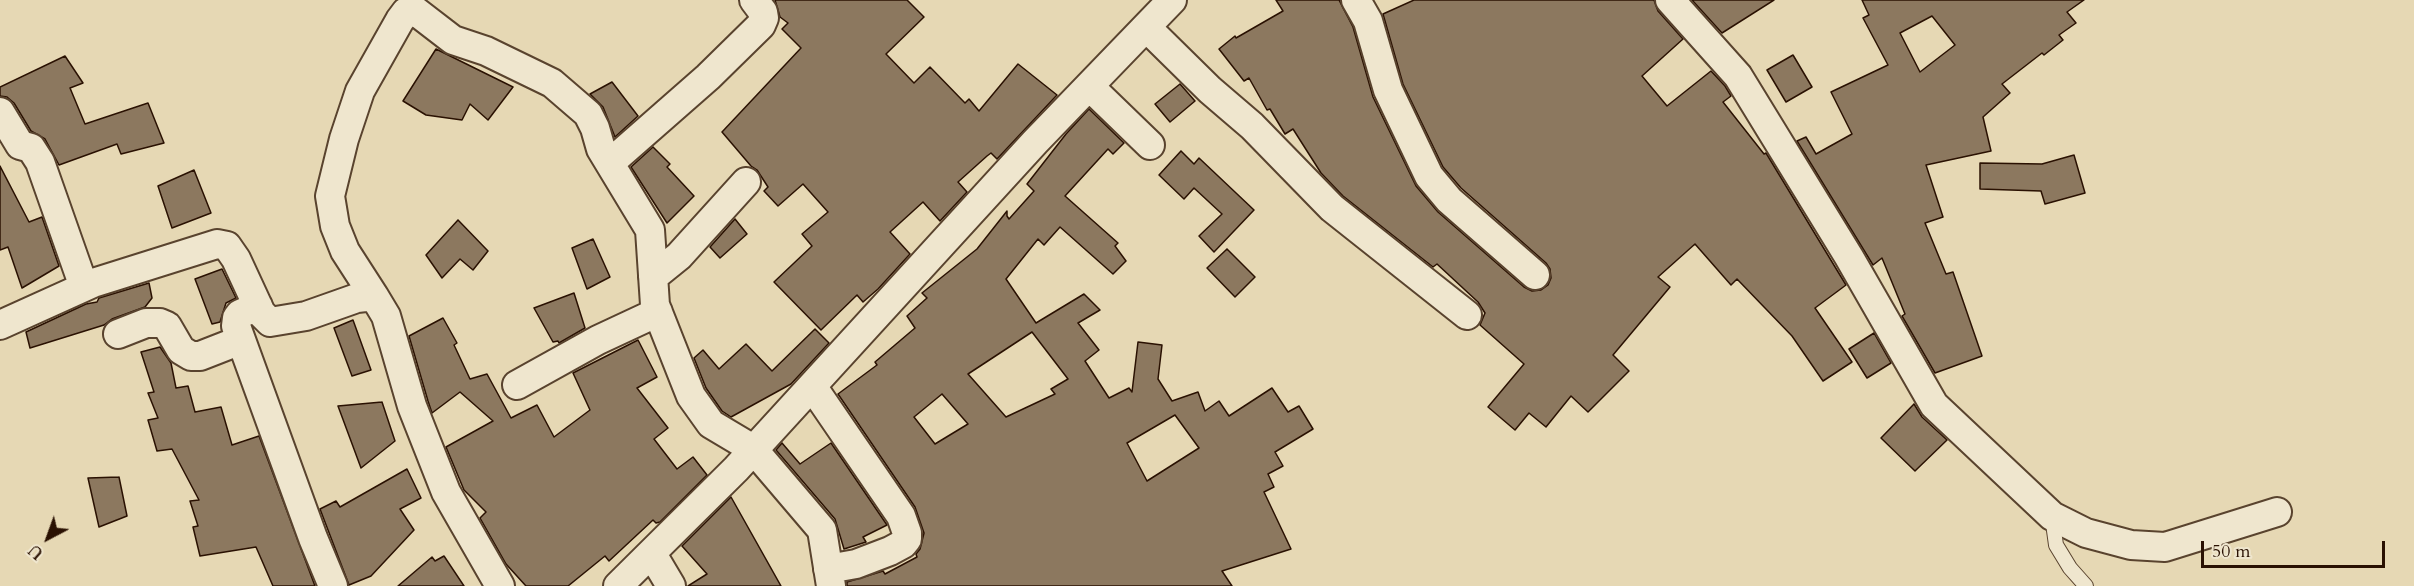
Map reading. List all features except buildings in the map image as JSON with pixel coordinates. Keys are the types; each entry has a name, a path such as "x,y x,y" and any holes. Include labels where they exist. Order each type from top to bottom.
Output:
{"street":[{"path":"610,163 708,77 761,25 764,18 763,12 754,0"},
{"path":"618,586 746,457 1035,142 1172,0"},
{"path":"1356,0 1368,21 1388,90 1429,176 1449,200 1535,275"},
{"path":"1670,0 1738,76 1849,257 1934,405 2052,516 2086,533 2131,545 2165,547 2277,512"},
{"path":"500,586 446,492 412,406 386,316 345,250 335,226 330,196 344,138 360,91 400,20 411,10 453,40 486,51 552,83 588,114 601,149 650,230 655,305 644,318 517,385"},
{"path":"1146,27 1210,90 1252,126 1332,208 1467,315"},
{"path":"1089,86 1149,145"},
{"path":"0,112 20,145 31,148 40,162 84,287"},
{"path":"653,277 679,256 746,182"},
{"path":"0,326 84,287 217,244 227,246 236,259 261,313 270,322 306,316 357,298 374,296"},
{"path":"258,306 240,314 236,326 313,538 333,586"},
{"path":"644,318 691,396 711,424 822,530 829,578 903,544 907,539 907,533 902,516 812,386"},
{"path":"118,334 146,323 160,323 167,326 181,350 191,356 200,356 241,340"},
{"path":"652,554 671,586"}],"lane":[{"path":"2052,516 2056,545 2070,568 2086,586"}]}
